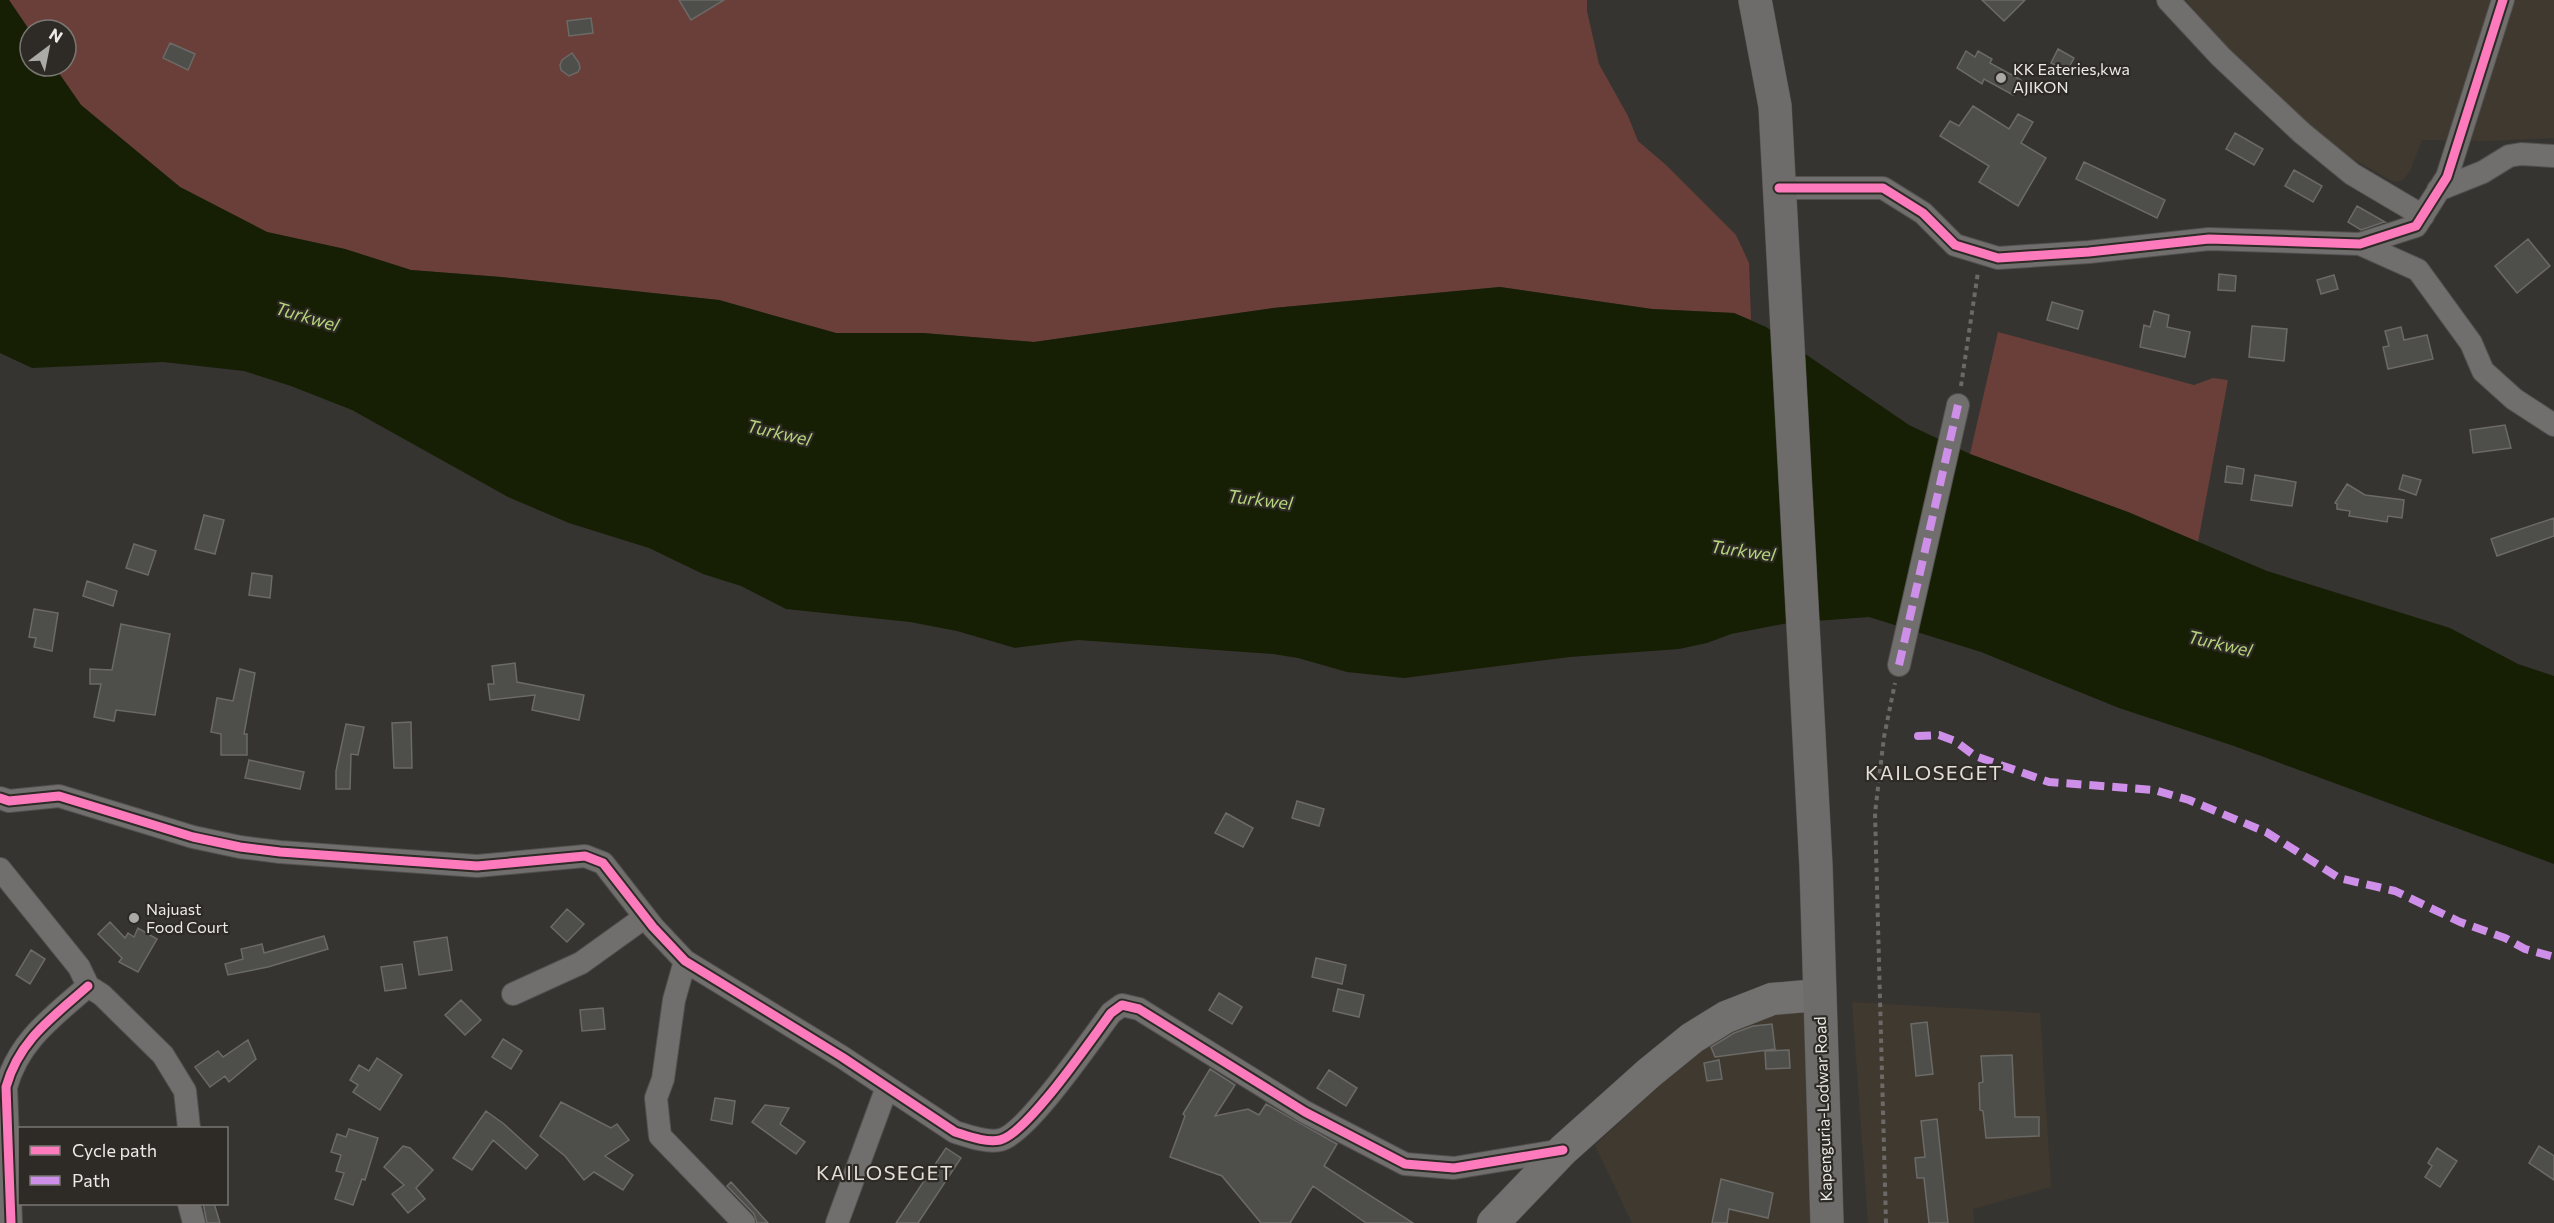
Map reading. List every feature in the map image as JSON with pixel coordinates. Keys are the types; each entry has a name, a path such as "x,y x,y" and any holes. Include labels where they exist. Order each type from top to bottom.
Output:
{"highway":[{"name":"Kapenguria-Lodwar Road","path":"1755,0 1774,106 1779,188 1816,866 1818,995 1827,1223"}],"street":[{"path":"2168,0 2229,65 2308,138 2352,174 2423,216"},
{"path":"1779,188 1883,188 1923,213 1955,245 1998,258 2089,252 2209,238 2360,244 2416,226 2447,177 2503,0"},
{"path":"2438,190 2483,172 2509,156 2521,154 2554,156"},
{"path":"2360,244 2418,270 2471,343 2483,371 2514,399 2554,425"},
{"path":"1899,665 1958,405"},
{"path":"0,798 9,801 59,796 193,837 240,847 280,852 477,866 585,856 603,863 645,917 685,961 842,1057 955,1131 978,1138 1000,1140 1015,1133 1056,1086 1111,1013 1122,1005 1140,1009 1305,1112 1405,1164 1454,1168 1563,1150"},
{"path":"0,869 79,967 88,986 102,995 163,1055 185,1091 189,1127"},
{"path":"513,994 581,963 645,917"},
{"path":"685,961 674,1000 663,1079 656,1098 660,1136 744,1223"},
{"path":"11,1223 6,1087 10,1072 32,1036 88,986"},
{"path":"1493,1223 1563,1150 1692,1038 1726,1017 1772,999 1818,995"},
{"path":"837,1223 887,1087"},
{"path":"190,1205 194,1223"}],"path":[{"path":"1958,405 1981,253"},
{"path":"1886,1223 1875,813 1884,737 1899,665"}],"shaded area":[{"path":"9,0 1587,0 1587,11 1599,64 1628,116 1638,141 1666,165 1736,235 1749,263 1751,320 1734,313 1652,309 1500,287 1273,308 1034,342 923,333 836,333 719,300 411,270 345,249 267,232 180,187 81,105 62,78 78,78 78,18 21,18"},
{"path":"2186,0 2554,0 2554,138 2486,141 2422,140 2410,171 2403,180 2394,182 2337,150 2247,74"},
{"path":"1998,332 2194,385 2213,378 2228,380 2198,542 2128,512 1970,454"},
{"path":"1852,1002 2040,1013 2051,1187 1973,1209 1974,1223 1868,1223"},
{"path":"1812,1009 1820,1223 1632,1223 1595,1145 1726,1024"}],"water":[{"name":"Turkwel","path":"0,0 9,0 21,18 18,18 18,78 62,78 81,105 180,187 267,232 345,249 411,270 719,300 836,333 923,333 1034,342 1273,308 1500,287 1652,309 1734,313 1766,327 1909,425 1970,454 2128,512 2267,571 2450,628 2518,664 2554,676 2554,864 2234,746 2119,708 1981,652 1869,617 1788,623 1731,634 1707,643 1679,649 1570,657 1404,678 1347,672 1298,658 1273,654 1078,640 1015,648 957,631 910,622 786,609 741,586 703,574 649,548 569,523 508,497 352,410 291,386 244,371 163,362 32,368 0,353"}],"building":[{"path":"679,0 724,0 691,20"},
{"path":"1982,0 2025,0 2004,21"},
{"path":"591,18 593,33 569,36 567,21"},
{"path":"170,43 195,54 188,70 163,58"},
{"path":"2058,49 2074,58 2067,71 2051,63"},
{"path":"1966,51 1975,57 1978,51 1992,59 1990,63 2021,80 2013,95 1984,79 1982,84 1957,68"},
{"path":"572,53 580,68 578,72 569,76 561,70 560,65 562,60"},
{"path":"1973,106 2009,129 2018,114 2033,122 2021,143 2046,158 2018,206 1979,182 1989,166 1940,136 1950,121 1959,126"},
{"path":"2235,133 2263,149 2254,165 2226,149"},
{"path":"2084,162 2165,200 2157,218 2076,179"},
{"path":"2294,170 2322,186 2313,202 2285,186"},
{"path":"2357,206 2385,222 2361,230 2348,222"},
{"path":"2528,239 2550,266 2517,293 2495,266"},
{"path":"2219,274 2236,276 2235,291 2218,290"},
{"path":"2334,275 2338,289 2321,294 2317,280"},
{"path":"2052,302 2083,311 2078,329 2047,320"},
{"path":"2154,311 2169,315 2167,327 2190,332 2185,357 2140,347 2144,325 2150,327"},
{"path":"2252,326 2287,329 2284,361 2249,357"},
{"path":"2401,327 2404,340 2427,335 2433,359 2388,369 2383,347 2389,346 2385,331"},
{"path":"2505,425 2511,448 2473,453 2470,430"},
{"path":"2227,466 2244,469 2242,484 2225,482"},
{"path":"2255,475 2296,482 2292,506 2251,500"},
{"path":"2403,475 2421,480 2416,495 2399,489"},
{"path":"2347,484 2365,495 2404,500 2402,518 2388,516 2387,522 2349,516 2350,511 2337,509 2335,503"},
{"path":"204,515 224,520 215,554 195,549"},
{"path":"2554,518 2554,536 2497,556 2491,539"},
{"path":"134,544 156,551 148,575 126,568"},
{"path":"252,573 272,576 270,598 249,595"},
{"path":"87,581 117,591 113,606 83,596"},
{"path":"34,609 58,613 52,651 34,647 36,638 29,637"},
{"path":"121,624 170,634 155,715 116,710 114,721 94,717 101,684 90,684 90,669 112,670"},
{"path":"515,663 517,682 584,695 579,720 532,710 535,695 490,700 488,684 494,684 492,666"},
{"path":"240,669 255,673 244,734 247,734 247,755 221,755 221,734 211,732 217,698 233,701"},
{"path":"411,722 412,768 394,768 392,723"},
{"path":"346,724 364,727 358,755 351,754 350,789 336,789 336,771"},
{"path":"249,760 304,772 300,789 245,778"},
{"path":"1297,801 1324,809 1319,826 1292,818"},
{"path":"1226,813 1253,828 1243,847 1215,833"},
{"path":"567,909 584,924 567,942 551,927"},
{"path":"110,922 125,938 128,933 134,937 138,928 157,939 138,972 119,962 122,958 98,934"},
{"path":"324,936 328,949 268,967 228,975 225,964 243,959 241,949 262,944 264,953"},
{"path":"447,937 452,970 419,975 414,942"},
{"path":"31,950 45,959 30,984 16,975"},
{"path":"1316,958 1346,965 1342,984 1312,977"},
{"path":"402,964 406,988 385,991 381,967"},
{"path":"1338,989 1364,995 1359,1017 1333,1011"},
{"path":"1219,993 1242,1007 1232,1024 1209,1010"},
{"path":"461,1000 481,1020 465,1035 445,1015"},
{"path":"603,1008 605,1029 582,1031 580,1010"},
{"path":"1927,1022 1933,1074 1916,1076 1911,1024"},
{"path":"1772,1024 1775,1049 1715,1057 1711,1047 1734,1033 1753,1026"},
{"path":"503,1039 522,1051 511,1069 492,1057"},
{"path":"248,1040 256,1059 229,1082 225,1076 210,1087 195,1067 218,1051 223,1057"},
{"path":"1789,1050 1790,1068 1766,1069 1765,1051"},
{"path":"2012,1055 2015,1117 2039,1117 2039,1136 1986,1138 1983,1111 1980,1110 1979,1083 1983,1082 1981,1056"},
{"path":"377,1058 402,1075 380,1110 353,1092 358,1085 350,1080 359,1065 369,1071"},
{"path":"1719,1060 1722,1079 1707,1081 1704,1063"},
{"path":"1210,1069 1235,1085 1215,1116 1248,1109 1259,1115 1266,1104 1337,1144 1324,1166 1413,1223 1366,1223 1313,1186 1290,1223 1261,1223 1222,1176 1170,1157 1185,1116 1183,1114"},
{"path":"1329,1070 1357,1088 1346,1106 1317,1088"},
{"path":"715,1098 735,1101 732,1124 711,1120"},
{"path":"561,1102 611,1128 617,1124 629,1140 605,1156 633,1175 623,1190 594,1172 584,1180 565,1156 540,1136"},
{"path":"765,1105 789,1108 780,1124 805,1142 796,1154 752,1122"},
{"path":"486,1111 538,1155 526,1169 493,1140 472,1170 453,1158"},
{"path":"1937,1119 1948,1223 1929,1223 1924,1178 1917,1178 1915,1158 1925,1157 1921,1121"},
{"path":"349,1129 378,1138 365,1180 362,1179 353,1205 335,1199 344,1173 336,1171 341,1155 331,1152 337,1134 346,1137"},
{"path":"403,1146 410,1148 433,1170 416,1188 425,1199 408,1213 392,1194 404,1185 384,1167"},
{"path":"2539,1146 2554,1156 2554,1180 2529,1163"},
{"path":"946,1148 961,1158 918,1223 896,1223"},
{"path":"2437,1148 2457,1161 2440,1187 2425,1177 2432,1166 2428,1163"},
{"path":"1721,1179 1773,1193 1768,1218 1729,1209 1727,1223 1712,1223"},
{"path":"731,1182 768,1223 757,1223 754,1214 727,1186"},
{"path":"203,1205 215,1205 220,1223 207,1223"}],"marked path":[{"path":"1899,665 1958,405"},
{"path":"1920,736 1918,736 1939,735 1955,741 1975,756 2049,782 2154,790 2189,800 2266,832 2339,878 2395,891 2460,922 2505,938 2525,949 2554,957"}],"cycle path":[{"path":"1779,188 1883,188 1923,213 1955,245 1998,258 2089,252 2209,239 2360,244 2416,226 2447,177 2503,0"},
{"path":"0,798 9,801 59,796 193,837 240,847 280,852 477,866 585,856 603,863 653,927 685,961 842,1057 955,1132 977,1139 1000,1140 1012,1134 1042,1104 1111,1013 1122,1005 1139,1009 1305,1112 1405,1164 1454,1168 1563,1150"},
{"path":"11,1223 6,1087 12,1070 28,1043 50,1019 88,986"}],"place":[{"name":"KK Eateries,kwa AJIKON","path":"2001,78"},
{"name":"Najuast Food Court","path":"134,918"}],"district":[{"name":"KAILOSEGET","path":"1934,773"},
{"name":"KAILOSEGET","path":"885,1173"}]}
